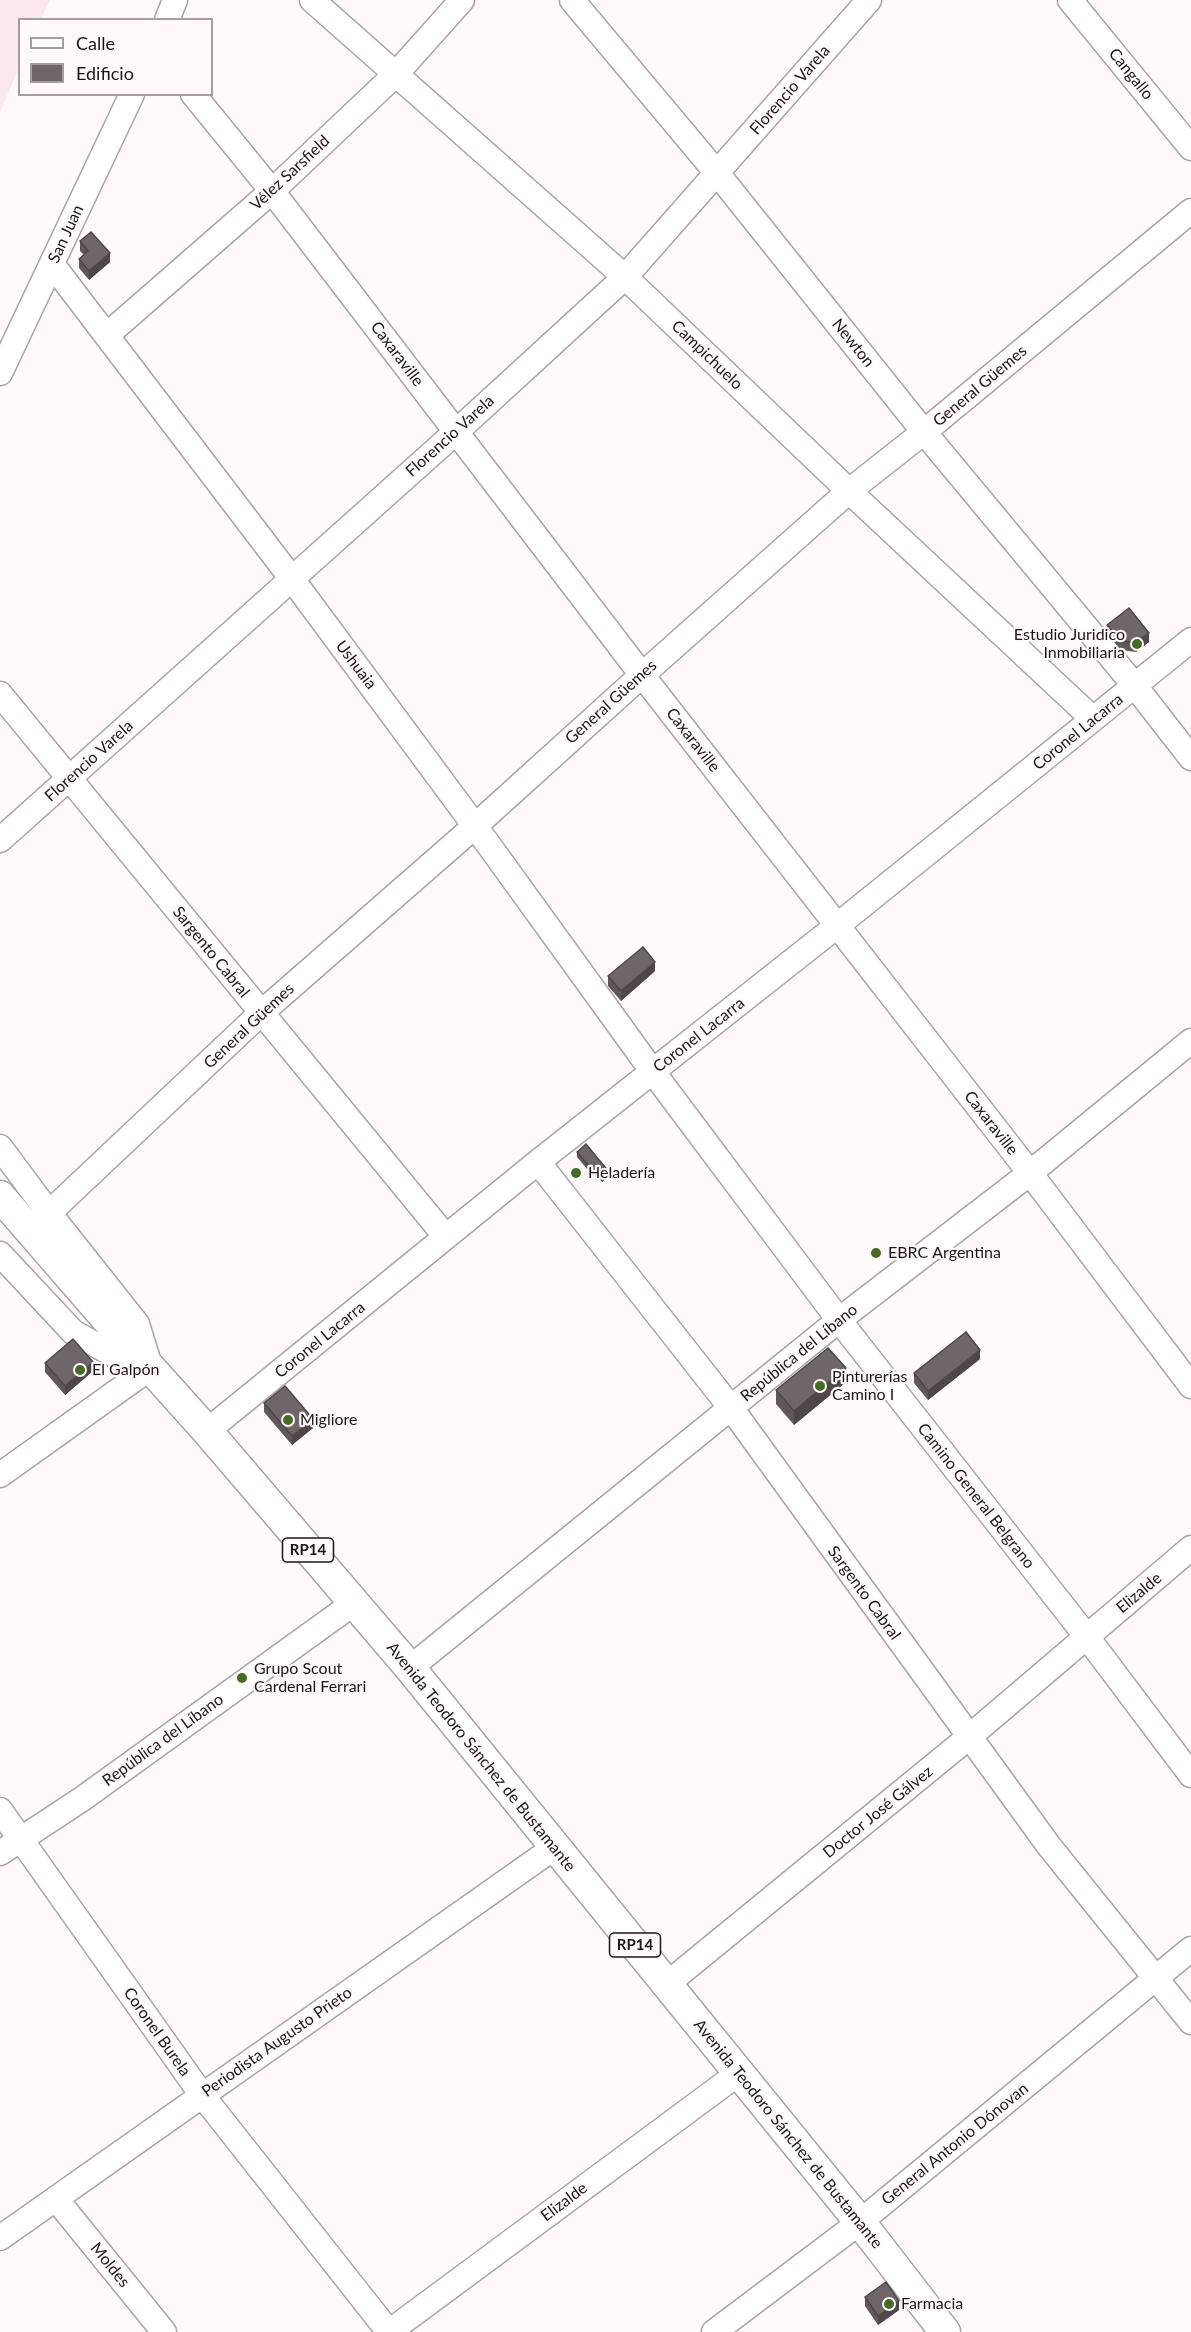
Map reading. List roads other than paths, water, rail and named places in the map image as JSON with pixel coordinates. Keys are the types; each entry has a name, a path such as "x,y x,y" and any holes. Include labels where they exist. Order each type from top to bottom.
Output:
{"main road":[{"name":"Avenida Teodoro Sánchez de Bustamante","path":"0,1196 207,1431 410,1668 860,2222 945,2332"}],"street":[{"path":"168,18 175,0"},
{"name":"Campichuelo","path":"312,0 625,277 1093,719"},
{"name":"Vélez Sarsfield","path":"107,335 272,191 396,74 462,0"},
{"name":"Newton","path":"572,0 717,173 924,432 1135,686"},
{"name":"Florencio Varela","path":"0,840 456,432 625,277 869,0"},
{"name":"Cangallo","path":"1070,0 1191,148"},
{"name":"San Juan","path":"0,373 131,96"},
{"name":"Caxaraville","path":"195,96 272,191 1191,1386"},
{"name":"General Güemes","path":"49,1213 261,1013 475,826 849,491 924,432 1191,211"},
{"name":"Ushuaia","path":"52,264 292,579 475,826 652,1072"},
{"name":"Coronel Lacarra","path":"207,1431 538,1162 838,925 1191,640"},
{"path":"1135,686 1191,758"},
{"name":"Sargento Cabral","path":"0,694 446,1237"},
{"name":"República del Líbano","path":"410,1668 839,1320 1029,1173 1191,1041"},
{"name":"Camino General Belgrano","path":"652,1072 839,1320 1087,1637 1191,1775"},
{"path":"0,1147 137,1324 145,1344 150,1368"},
{"name":"Sargento Cabral","path":"538,1162 731,1408 1049,1846 1191,2022"},
{"path":"0,1254 73,1332 123,1360 150,1368"},
{"path":"0,1474 150,1368"},
{"name":"Elizalde","path":"1087,1637 1191,1548"},
{"name":"República del Líbano","path":"0,1853 82,1799 354,1603"},
{"name":"Doctor José Gálvez","path":"667,1984 969,1737 1087,1637"},
{"name":"Coronel Burela","path":"0,1810 202,2095 389,2332"},
{"name":"Periodista Augusto Prieto","path":"0,2238 555,1847"},
{"name":"General Antonio Dónovan","path":"714,2332 860,2222 1191,1949"},
{"name":"Elizalde","path":"389,2332 739,2073"},
{"name":"Moldes","path":"56,2199 164,2332"}],"place":[{"name":"Estudio Juridico Inmobiliaria","path":"1137,644"},
{"name":"Heladería","path":"576,1173"},
{"name":"EBRC Argentina","path":"876,1253"},
{"name":"El Galpón","path":"80,1370"},
{"name":"Pinturerías Camino I","path":"820,1386"},
{"name":"Migliore","path":"288,1420"},
{"name":"Grupo Scout Cardenal Ferrari","path":"242,1678"},
{"name":"Farmacia","path":"889,2304"}]}
